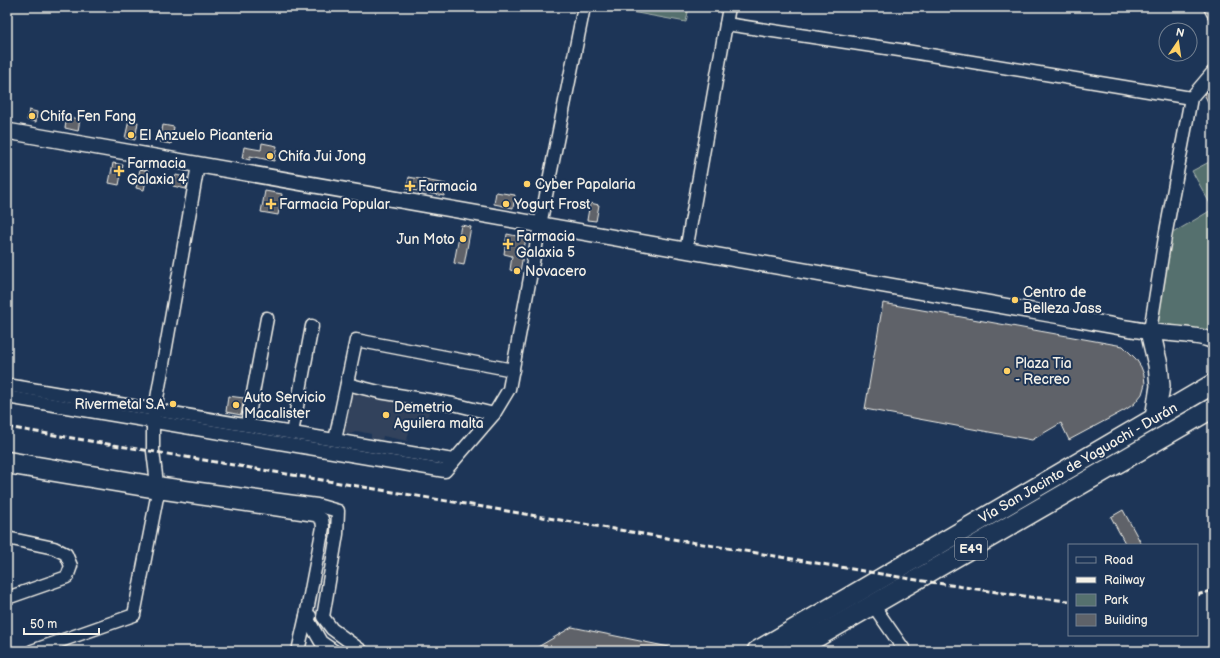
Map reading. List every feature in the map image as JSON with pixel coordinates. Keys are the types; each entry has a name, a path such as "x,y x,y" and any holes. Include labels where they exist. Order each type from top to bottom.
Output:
{"main road":[{"path":"1150,331 1158,365 1160,386 1155,418"},
{"name":"Vía San Jacinto de Yaguachi - Durán","path":"757,651 1213,384"},
{"name":"Vía San Jacinto de Yaguachi - Durán","path":"792,651 1213,408"}],"street":[{"path":"7,385 154,416 445,471 494,414 509,389 584,7"},
{"path":"686,251 729,7"},
{"path":"1210,7 1213,13"},
{"path":"726,24 947,57 1191,98"},
{"path":"1150,331 1165,237 1191,98 1213,72"},
{"path":"7,131 686,251 1150,331 1212,340"},
{"path":"32,651 134,615 157,487 153,451 154,416 198,165"},
{"path":"247,425 267,318"},
{"path":"292,433 312,326"},
{"path":"335,440 356,340 513,370"},
{"path":"347,384 380,392 453,404 494,414"},
{"path":"7,397 154,416 247,425 453,460"},
{"path":"7,458 157,487 316,515 322,519 323,527 298,651"},
{"path":"7,467 317,506 338,511 337,534 323,617 332,629 362,651"},
{"path":"7,538 54,548 66,554 71,566 68,577 7,598"},
{"path":"873,605 905,651"},
{"path":"306,616 323,617"},
{"path":"306,616 318,646"},
{"path":"318,646 332,629"},
{"path":"318,646 334,651"}],"shaded area":[{"name":"Demetrio Aguilera malta","path":"353,391 430,405 426,428 410,426 407,441 383,436 382,440 371,438 371,434 357,431 351,434 344,433 340,428 347,395"}],"green space":[{"path":"604,7 689,7 686,22"},
{"path":"1213,160 1213,209 1192,171"},
{"path":"1213,209 1213,338 1150,330 1166,237"}],"building":[{"path":"1213,84 1213,112 1204,94"},
{"name":"Chifa Fen Fang","path":"29,110 37,112 36,122 27,120"},
{"path":"67,117 80,119 78,131 65,128"},
{"path":"129,120 138,122 135,140 125,138"},
{"path":"163,125 174,127 171,144 160,142"},
{"path":"262,143 277,146 274,161 250,156 250,160 242,158 244,147 261,150"},
{"path":"113,163 123,165 119,185 109,183"},
{"path":"140,169 148,171 144,190 136,188"},
{"path":"176,175 188,178 186,189 173,186"},
{"path":"409,177 446,184 444,196 407,189"},
{"path":"265,191 282,194 278,215 261,212"},
{"path":"496,192 515,195 513,208 494,204"},
{"path":"590,203 599,205 596,221 587,220"},
{"path":"461,225 471,227 464,265 454,263"},
{"path":"507,234 526,238 520,272 510,270 512,256 504,254"},
{"name":"Plaza Tia - Recreo","path":"883,303 1123,346 1136,359 1141,367 1145,384 1142,394 1134,404 1125,410 1069,440 1061,423 1032,440 865,409"},
{"name":"Auto Servicio Macalister","path":"228,396 244,398 241,415 226,412"},
{"path":"1123,510 1141,544 1125,544 1111,517"},
{"path":"572,627 669,647 668,651 531,651"}],"railway":[{"path":"7,427 917,580 1030,597 1068,601"},
{"path":"1198,595 1213,590"}],"place":[{"name":"Chifa Fen Fang","path":"32,116"},
{"name":"El Anzuelo Picanteria","path":"131,135"},
{"name":"Chifa Jui Jong","path":"270,156"},
{"name":"Farmacia Galaxia 4","path":"119,171"},
{"name":"Cyber Papalaria","path":"527,184"},
{"name":"Farmacia","path":"410,186"},
{"name":"Farmacia Popular","path":"271,204"},
{"name":"Yogurt Frost","path":"506,204"},
{"name":"Jun Moto","path":"463,239"},
{"name":"Farmacia Galaxia 5","path":"508,244"},
{"name":"Novacero","path":"517,271"},
{"name":"Centro de Belleza Jass","path":"1015,300"},
{"name":"Plaza Tia - Recreo","path":"1007,371"},
{"name":"Rivermetal S.A","path":"173,404"},
{"name":"Auto Servicio Macalister","path":"236,405"},
{"name":"Demetrio Aguilera malta","path":"386,415"}]}
